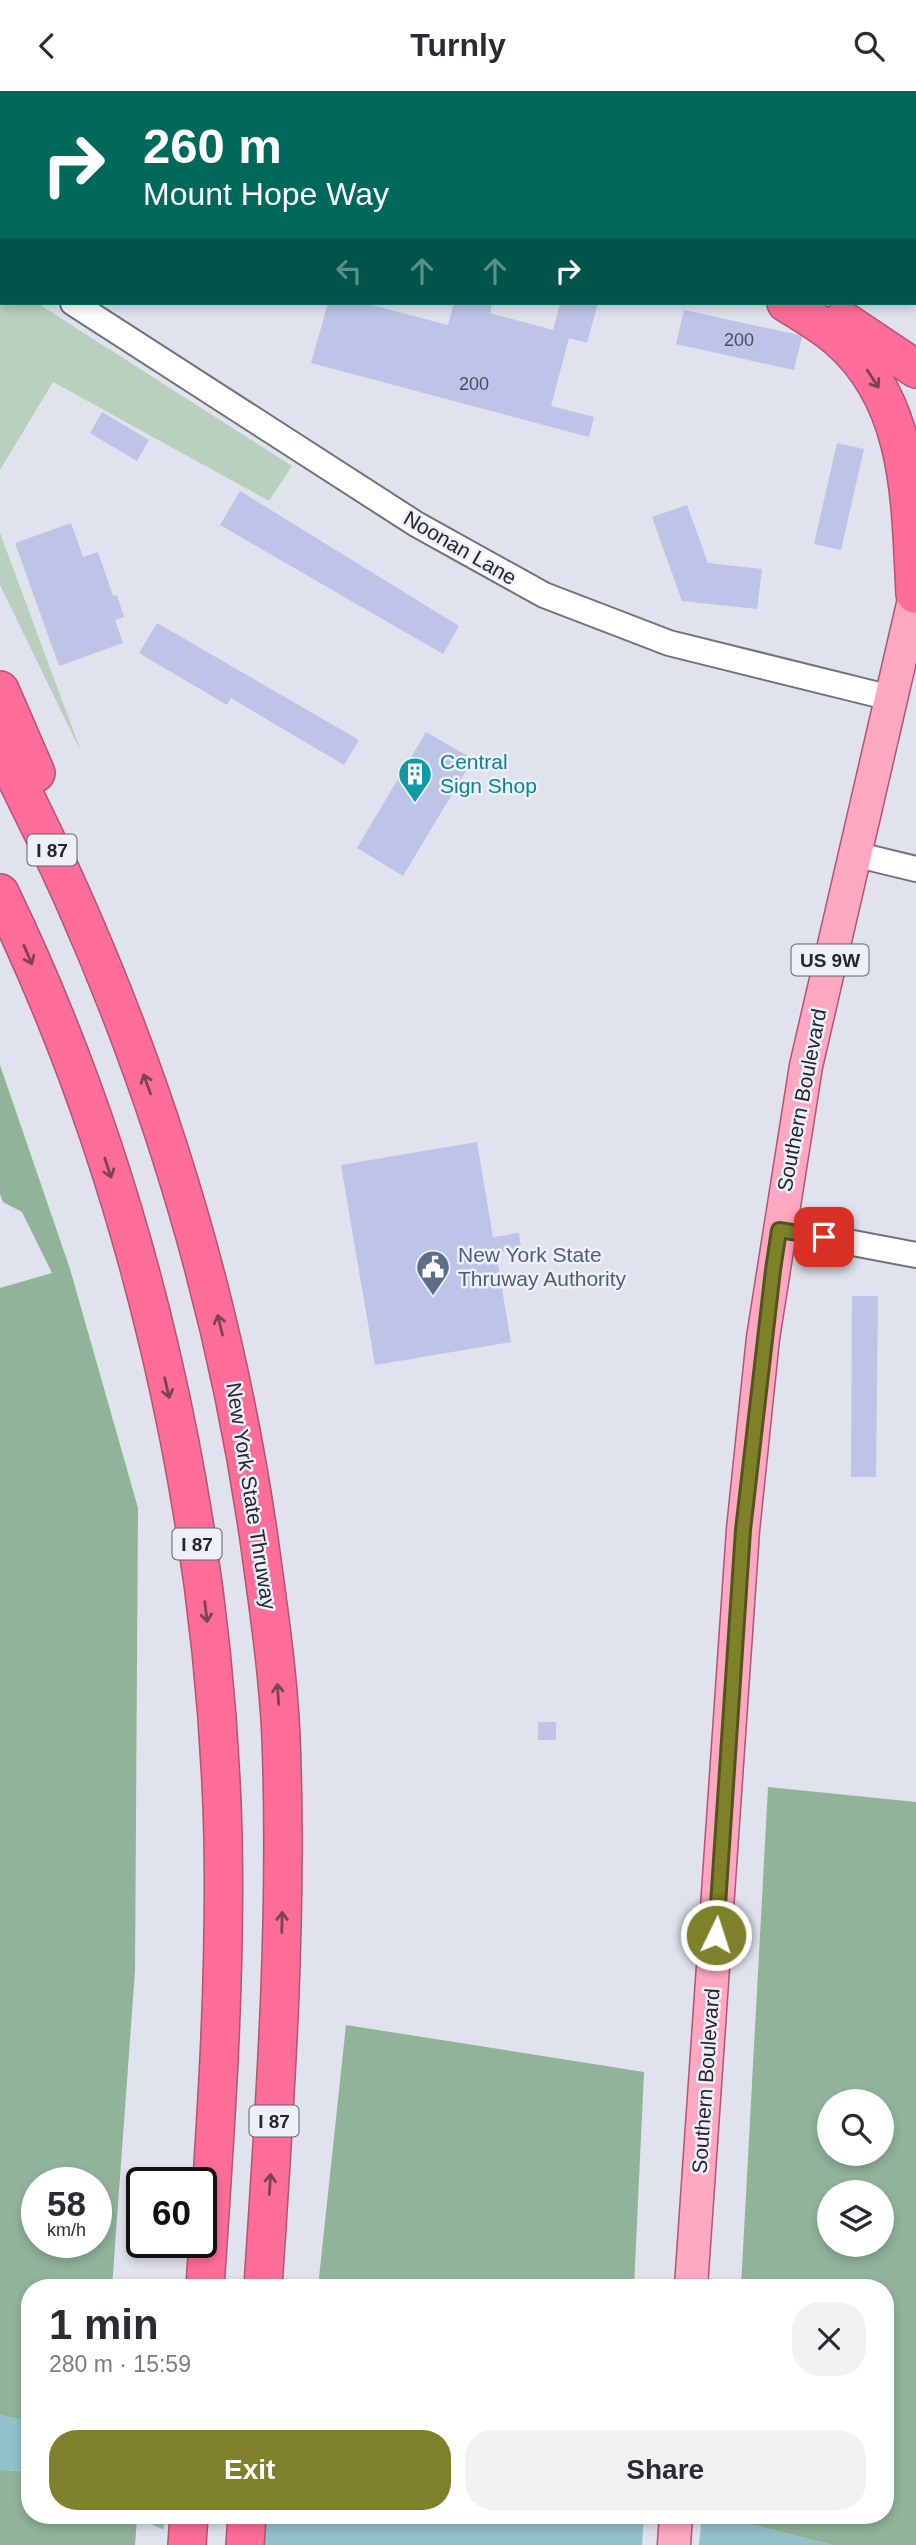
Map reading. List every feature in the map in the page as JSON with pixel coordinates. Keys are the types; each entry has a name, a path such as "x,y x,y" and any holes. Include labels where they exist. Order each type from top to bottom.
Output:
{"highway":[{"path":"789,305 839,339 865,366 887,402 906,460 915,599"},
{"path":"814,305 916,369"},
{"path":"0,690 104,931 100,955"},
{"name":"New York State Thruway","path":"0,747 100,955 170,1146 212,1292 252,1483 272,1634 281,1734 283,1881 280,2029 264,2270"},
{"name":"I 87","path":"0,893 60,1031 123,1216 171,1403 197,1543 214,1689 223,1834 222,2024 206,2279"},
{"path":"187,2545 188,2524"},
{"path":"245,2545 246,2524"}],"main road":[{"name":"Southern Boulevard","path":"692,2279 743,1530 755,1404 779,1230 806,1066 915,599"},
{"path":"674,2545 675,2524"}],"street":[{"name":"Noonan Lane","path":"75,305 416,524 544,595 668,643 891,698"},
{"path":"854,854 916,869"},
{"path":"779,1230 916,1255"}],"green space":[{"path":"0,305 40,305 292,466 269,501 53,382 0,470"},
{"path":"0,533 82,754 0,585"},
{"path":"0,1065 70,1269 138,1508 135,1971 113,2279 21,2279 21,2420 0,2415 0,1288 52,1273 22,1212 3,1202 0,1194"},
{"path":"768,1787 916,1802 916,2545 832,2545 749,2524 894,2524 894,2279 741,2279"},
{"path":"346,2025 644,2072 634,2279 319,2279"},
{"path":"0,2470 21,2471 21,2524 137,2524 135,2545 0,2545"}],"water":[{"path":"0,2415 21,2420 21,2471 0,2470"},
{"path":"151,2524 749,2524 832,2545 201,2545"}],"pier":[{"path":"164,2524 265,2524 264,2545 192,2545 163,2533"},
{"path":"643,2524 701,2524 699,2545 642,2545"}],"building":[{"path":"327,305 372,305 448,325 453,305 492,305 490,313 553,330 559,305 597,305 587,343 569,338 551,406 594,417 589,437 311,363"},
{"path":"684,310 799,335 802,337 794,370 676,344"},
{"path":"102,412 149,440 137,461 90,433"},
{"path":"837,443 864,449 841,550 814,544"},
{"path":"240,491 459,626 443,654 220,525"},
{"path":"687,505 708,563 762,569 757,609 682,601 652,517"},
{"path":"71,523 83,557 98,552 113,596 117,595 124,617 115,620 123,643 59,666 15,543"},
{"path":"157,623 359,740 344,765 231,698 227,705 139,653"},
{"name":"Central Sign Shop","path":"426,732 473,759 403,876 357,848"},
{"name":"New York State Thruway Authority","path":"477,1142 493,1237 519,1233 521,1248 496,1253 511,1342 375,1365 341,1165"},
{"path":"852,1296 878,1296 876,1477 851,1477"},
{"path":"538,1722 556,1722 556,1740 538,1740"}],"place":[{"name":"Central Sign Shop","path":"415,804"},
{"name":"New York State Thruway Authority","path":"433,1297"}],"route":[{"path":"716,1935 751,1439 779,1230 824,1237"}]}
